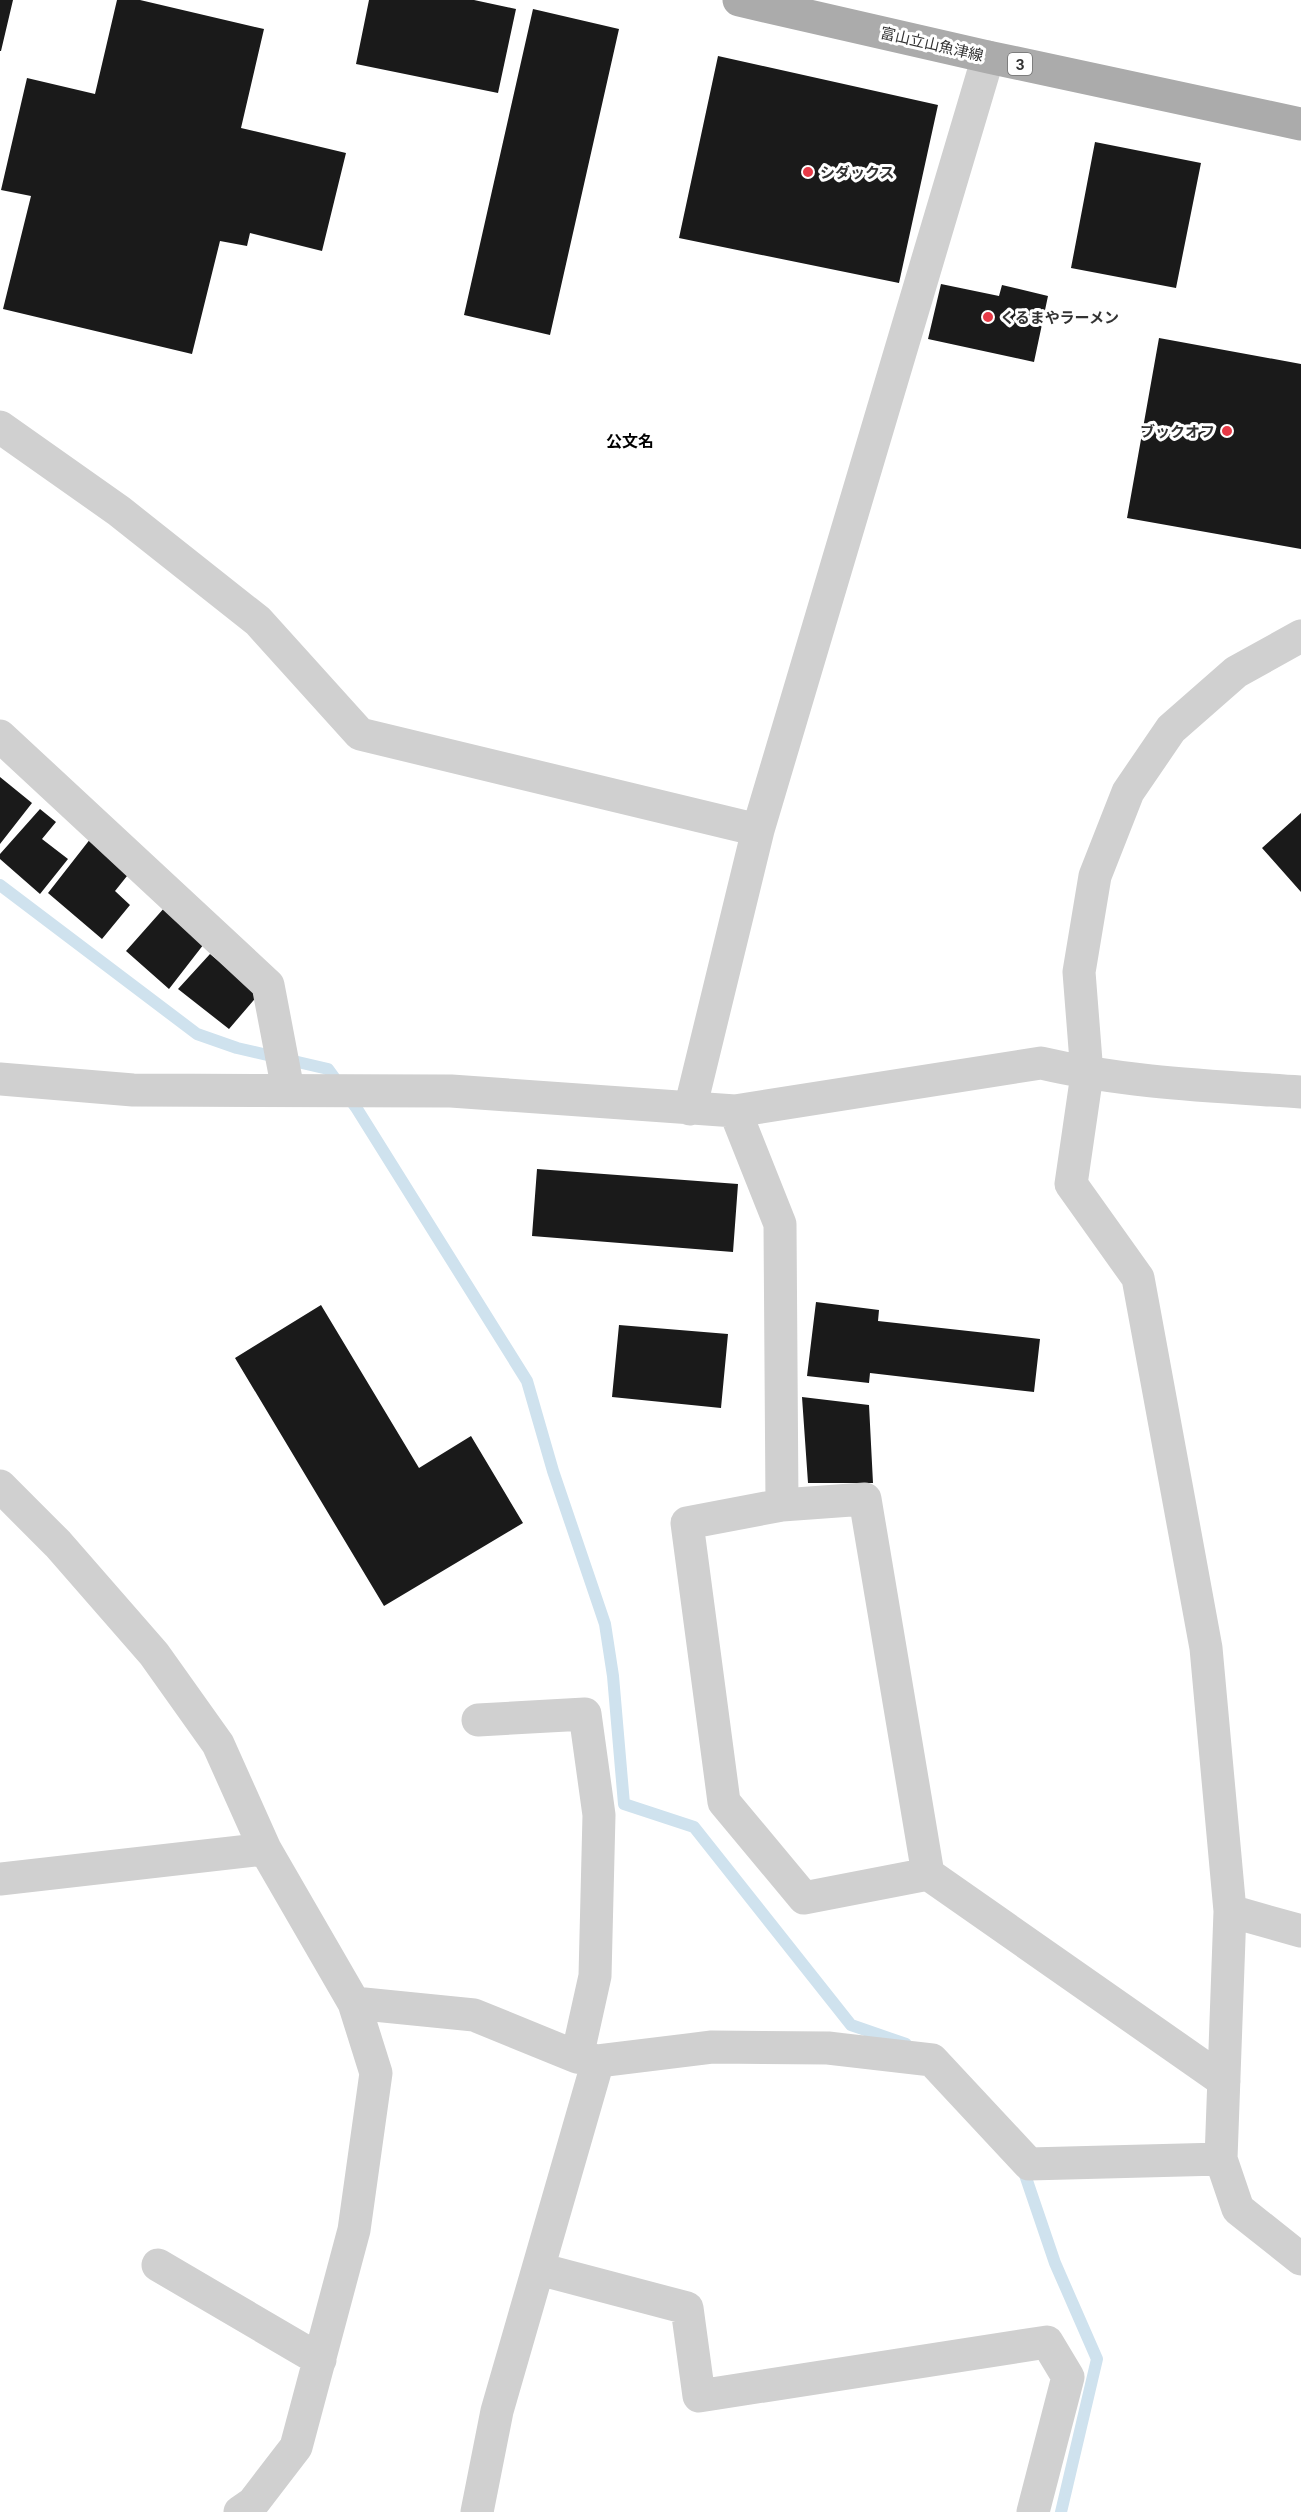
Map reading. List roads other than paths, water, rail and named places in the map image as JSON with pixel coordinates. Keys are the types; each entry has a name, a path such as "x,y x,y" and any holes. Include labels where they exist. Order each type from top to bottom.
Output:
{"main road":[{"name":"富山立山魚津線","path":"739,0 988,57 1301,124"}],"street":[{"path":"690,1109 758,830 988,57"},
{"path":"0,427 119,512 258,621 360,734 758,830"},
{"path":"1301,636 1236,672 1171,729 1128,792 1095,876 1079,972 1087,1074 1071,1184 1138,1278 1206,1648 1230,1911 1221,2159 1238,2209 1301,2259"},
{"path":"0,736 268,985 288,1090"},
{"path":"0,1079 133,1090 451,1091 735,1111 1041,1063 1087,1074 1301,1092"},
{"path":"735,1111 780,1224 782,1505"},
{"path":"0,1486 58,1544 154,1654 218,1744 265,1849 354,2003 376,2073 354,2230 297,2447 254,2509"},
{"path":"928,1874 804,1898 724,1802 687,1523 782,1505 865,1499 928,1874 1224,2081"},
{"path":"477,2512 497,2411 539,2269 587,2059 595,1976 599,1815 585,1713 478,1720"},
{"path":"0,1879 265,1849"},
{"path":"1230,1911 1301,1931"},
{"path":"354,2003 474,2015 587,2059 712,2047 828,2048 932,2060 1029,2164 1221,2159"},
{"path":"158,2265 320,2360"},
{"path":"539,2269 687,2308 699,2396 1047,2342 1068,2377 1033,2512"}],"waterway":[{"path":"0,885 197,1034 237,1048 328,1069 357,1109 527,1381 553,1471 605,1624 613,1676 624,1804 694,1827 851,2025 906,2044"},
{"path":"1022,2166 1055,2263 1097,2359 1061,2512"}],"place":[{"name":"シダックス","path":"808,172"},
{"name":"くるまやラーメン","path":"988,317"},
{"name":"ブックオフ","path":"1227,431"}],"district":[{"name":"公文名","path":"630,441"}]}
